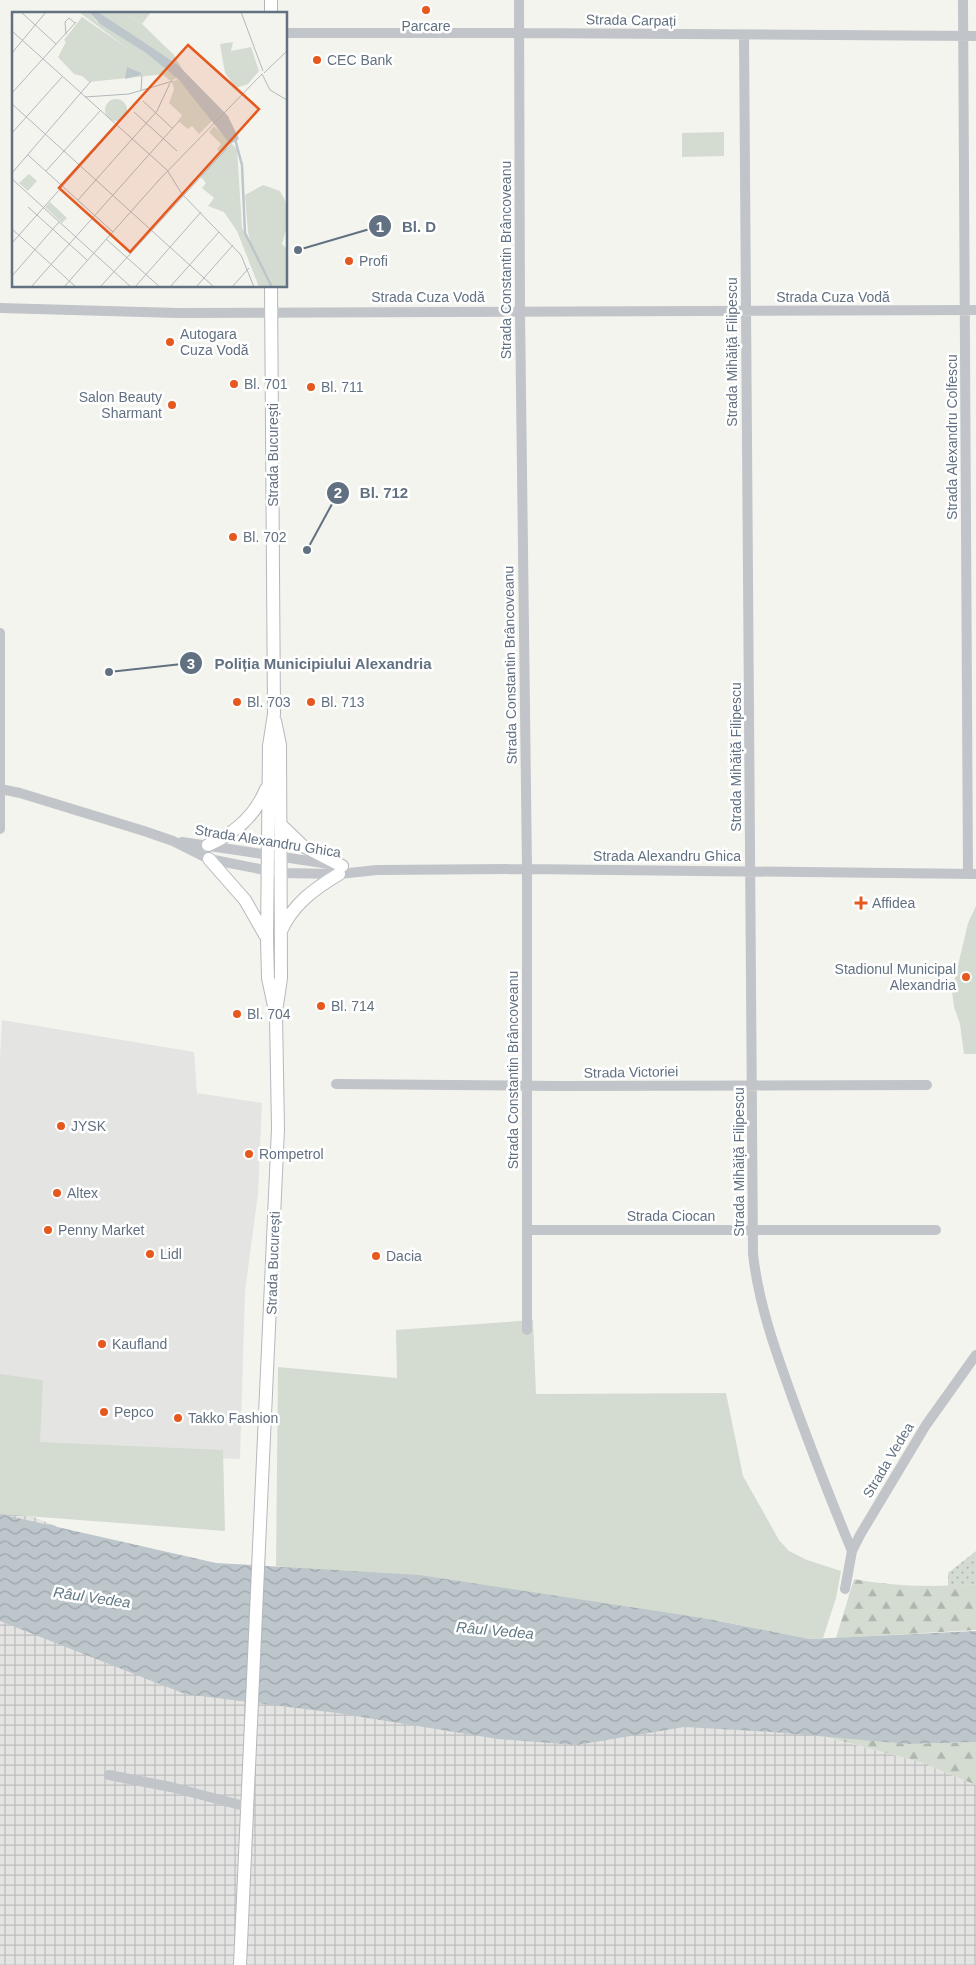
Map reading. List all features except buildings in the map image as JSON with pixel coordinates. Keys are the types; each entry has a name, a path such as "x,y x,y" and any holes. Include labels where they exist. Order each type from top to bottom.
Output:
{"main road":[{"name":"Strada București","path":"271,288 274,714 280,746 280,824 274,856 267,939 268,978 276,1015"},
{"name":"Strada București","path":"274,714 268,746 268,784 274,856"},
{"path":"208,845 228,835 250,816 257,807 268,784"},
{"path":"280,824 303,846 340,870 302,900 285,921 280,933"},
{"path":"209,859 245,900 262,927 267,939"},
{"name":"Strada București","path":"240,1965 278,1129 276,1015 281,978 280,933 273,872"}],"street":[{"name":"Strada Constantin Brâncoveanu","path":"519,0 520,311 527,869 527,1330"},
{"name":"Strada Alexandru Colfescu","path":"963,0 971,310 972,874"},
{"name":"Strada Carpați","path":"288,33 976,36"},
{"name":"Strada Mihăiță Filipescu","path":"744,35 752,1230 756,1275 768,1329 823,1481 852,1551"},
{"name":"Strada Cuza Vodă","path":"0,308 160,312 971,310"},
{"path":"0,633 0,829"},
{"name":"Strada Alexandru Ghica","path":"0,790 20,793 75,809 173,841 209,859 273,872 527,869 750,870 972,874"},
{"name":"Strada Alexandru Ghica","path":"173,841 274,856 340,870"},
{"name":"Strada Victoriei","path":"336,1084 927,1086"},
{"name":"Strada Ciocan","path":"526,1230 936,1230"},
{"name":"Strada Vedea","path":"844,1589 852,1551 881,1498 926,1424 976,1355"},
{"path":"109,1775 171,1787 248,1807"}],"shaded area":[{"path":"2,1020 194,1052 197,1093 262,1103 258,1194 245,1292 240,1459 0,1450 0,1059"},
{"path":"0,1503 104,1546 920,1762 976,1785 976,1965 0,1965"}],"green space":[{"path":"724,132 724,156 682,157 682,133"},
{"name":"Stadionul Municipal Alexandria","path":"976,906 976,1054 964,1054 960,1024 954,1007 952,991 968,923"},
{"path":"533,1320 536,1394 726,1393 743,1476 779,1540 789,1551 807,1560 841,1571 836,1598 823,1638 810,1639 703,1618 276,1566 278,1367 397,1378 396,1330"},
{"path":"0,1374 43,1380 40,1442 223,1450 225,1531 0,1514"},
{"path":"976,1551 976,1584 948,1586 948,1573"},
{"path":"854,1579 915,1586 976,1584 976,1630 836,1638"},
{"path":"819,1735 908,1744 976,1742 976,1785 920,1762"}],"water":[{"name":"Râul Vedea","path":"0,1514 216,1563 419,1575 703,1618 810,1639 976,1631 976,1742 908,1744 772,1732 684,1727 577,1745 498,1739 337,1713 185,1694 0,1621"}],"place":[{"name":"Parcare","path":"426,10"},
{"name":"CEC Bank","path":"317,60"},
{"name":"Bl. D","path":"298,250"},
{"name":"Profi","path":"349,261"},
{"name":"Autogara Cuza Vodă","path":"170,342"},
{"name":"Bl. 701","path":"234,384"},
{"name":"Bl. 711","path":"311,387"},
{"name":"Salon Beauty Sharmant","path":"172,405"},
{"name":"Bl. 702","path":"233,537"},
{"name":"Bl. 712","path":"307,550"},
{"name":"Poliția Municipiului Alexandria","path":"109,672"},
{"name":"Bl. 703","path":"237,702"},
{"name":"Bl. 713","path":"311,702"},
{"name":"Affidea","path":"861,903"},
{"name":"Stadionul Municipal Alexandria","path":"966,977"},
{"name":"Bl. 714","path":"321,1006"},
{"name":"Bl. 704","path":"237,1014"},
{"name":"JYSK","path":"61,1126"},
{"name":"Rompetrol","path":"249,1154"},
{"name":"Altex","path":"57,1193"},
{"name":"Penny Market","path":"48,1230"},
{"name":"Lidl","path":"150,1254"},
{"name":"Dacia","path":"376,1256"},
{"name":"Kaufland","path":"102,1344"},
{"name":"Pepco","path":"104,1412"},
{"name":"Takko Fashion","path":"178,1418"}]}
